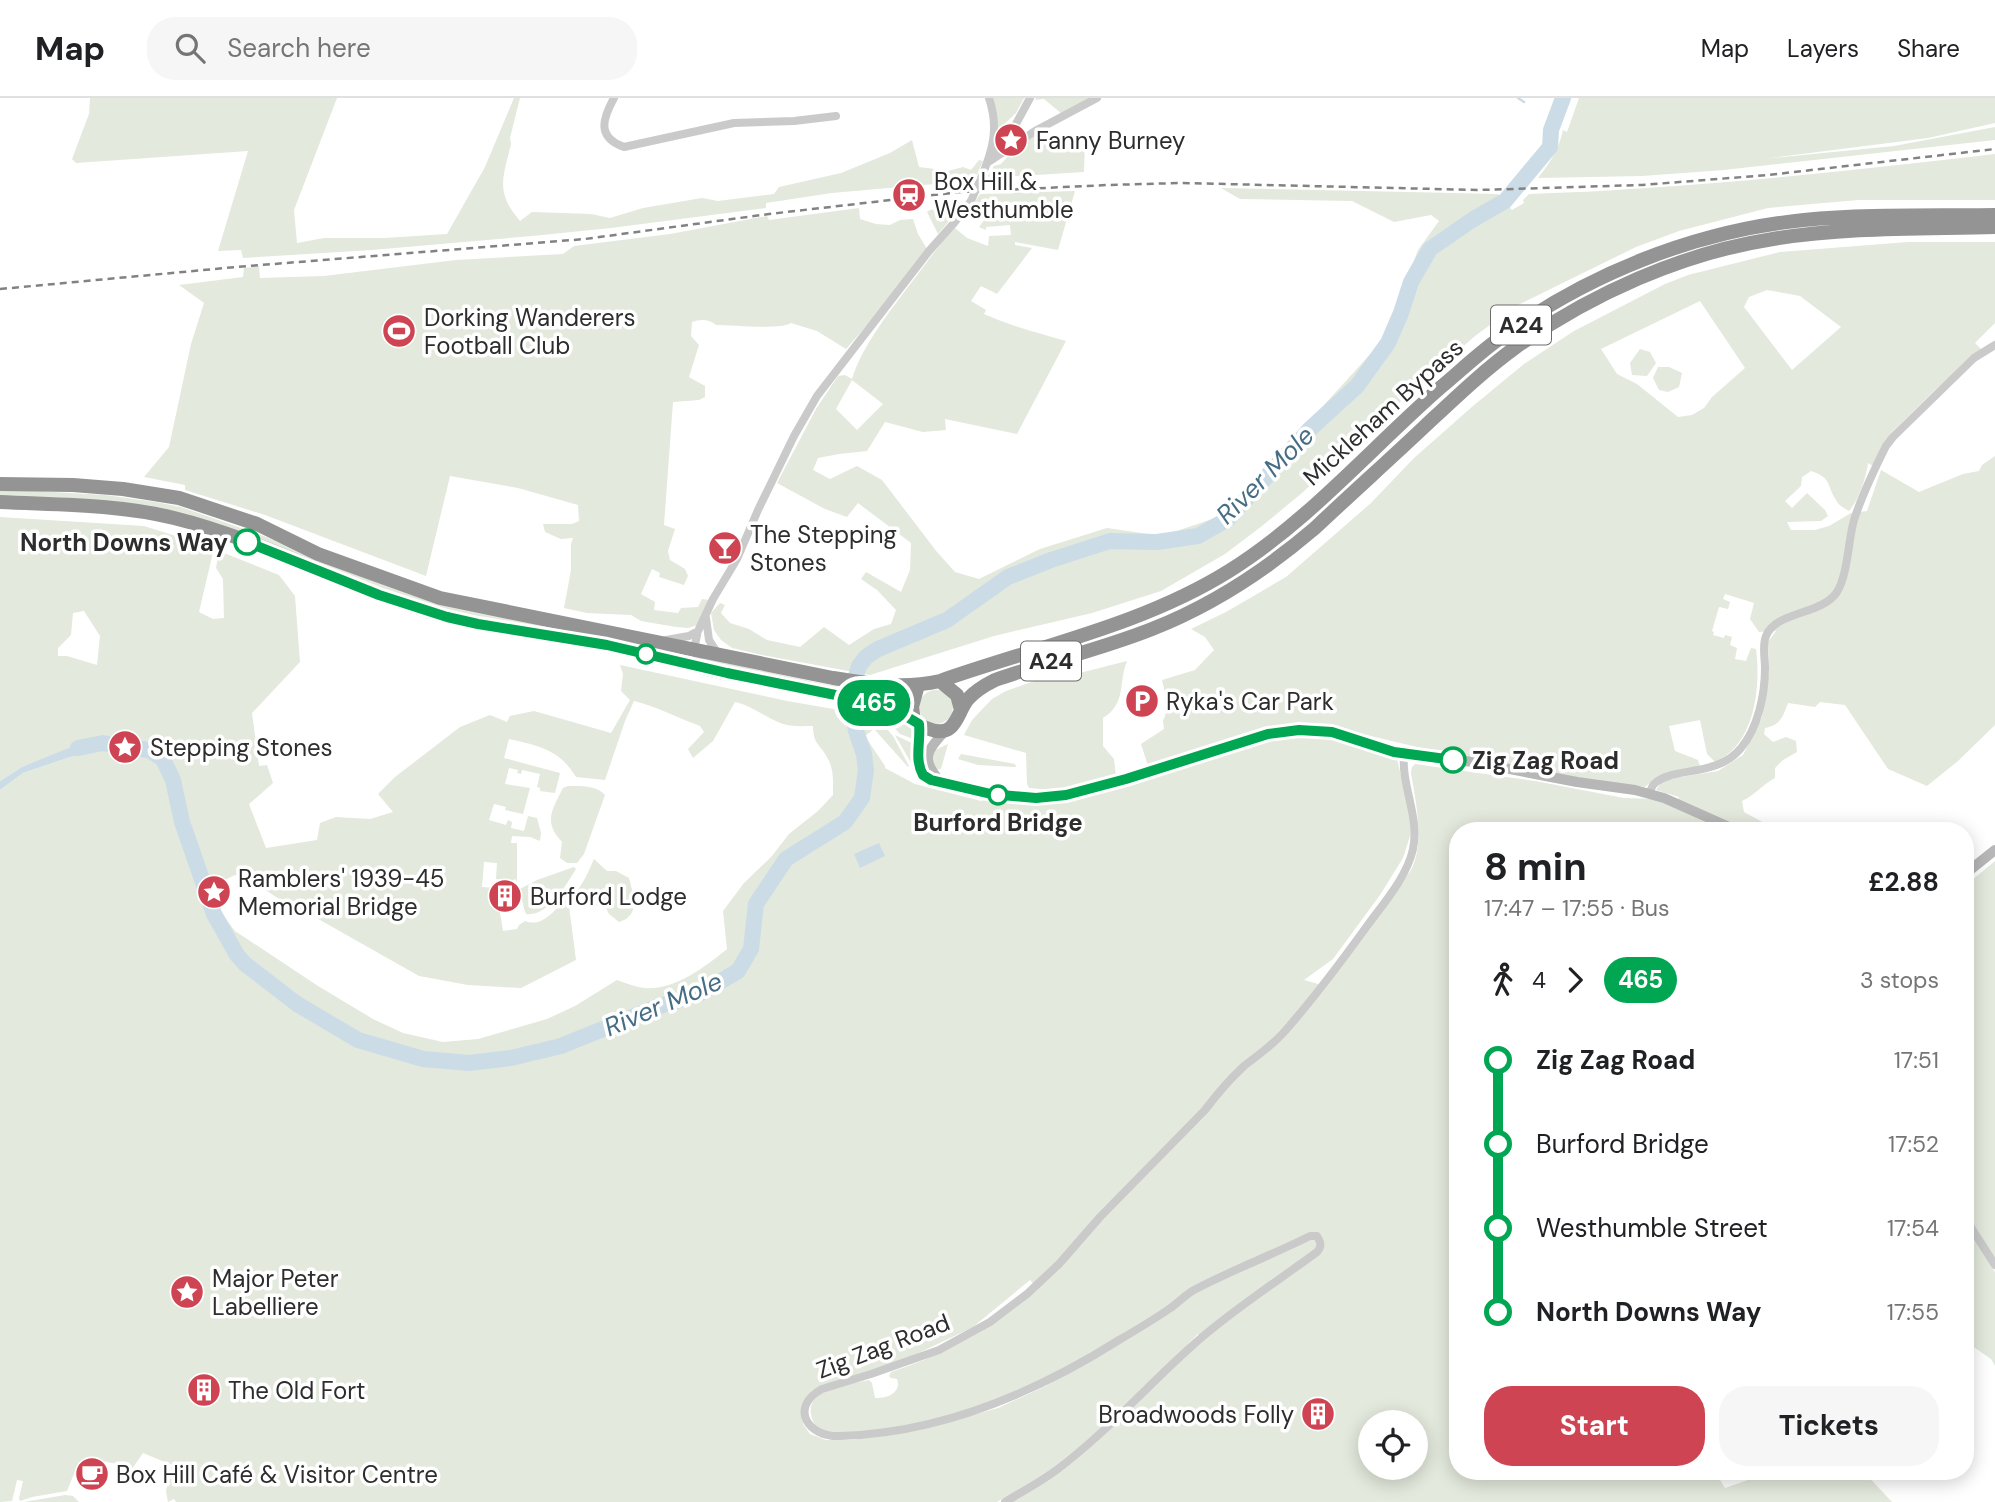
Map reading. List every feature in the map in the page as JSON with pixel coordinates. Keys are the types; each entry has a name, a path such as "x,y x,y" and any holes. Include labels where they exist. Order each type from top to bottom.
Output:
{"highway":[{"name":"Mickleham Bypass","path":"940,681 1151,610 1227,572 1274,540 1439,389 1496,341 1552,304 1600,277 1686,245 1768,225 1847,217 1995,215"},
{"name":"Mickleham Bypass","path":"961,710 980,688 995,680 1151,629 1203,606 1245,582 1315,528 1487,370 1545,328 1614,290 1654,272 1693,259 1772,239 1849,231 1995,228"},
{"path":"0,484 73,485 179,498 257,524 318,554 428,594 478,607 660,641 833,678 869,684 918,685 940,681 957,695 961,710 955,723 945,731 937,731 892,708 865,701 607,645 478,624 419,609 225,534 174,518 93,506 0,502"},
{"path":"917,723 912,707 918,685"}],"main road":[{"path":"917,723 920,743 918,760 923,775 931,780 975,791 1008,796 1036,798 1066,795 1268,734 1308,730 1332,732 1404,754 1473,762 1649,794 1718,822"},
{"path":"940,781 927,761 932,745 945,731"},
{"path":"1974,867 1995,850"}],"street":[{"path":"614,98 603,124 604,130 624,148 734,123 794,121 836,116"},
{"path":"989,98 994,129 992,154"},
{"path":"705,668 697,659 694,649 698,631 737,559 770,484 817,396 971,201 992,154 1009,136 1030,98"},
{"path":"987,163 1035,131 1097,98"},
{"path":"1649,794 1654,784 1662,780 1716,766 1736,755 1741,749 1755,723 1763,690 1764,641 1767,634 1778,622 1819,605 1837,592 1845,568 1854,520 1886,446 1974,358 1995,345"},
{"path":"706,615 709,640 718,654"},
{"path":"660,641 688,636 698,631"},
{"name":"Zig Zag Road","path":"1005,1502 1066,1463 1208,1331 1317,1252 1321,1248 1321,1242 1317,1236 1310,1236 1192,1291 1116,1342 1042,1384 978,1411 905,1429 835,1437 814,1430 807,1421 806,1404 814,1393 822,1389 901,1364 954,1343 990,1322 1027,1294 1059,1264 1100,1217 1205,1110 1219,1091 1285,1031 1315,996 1375,915 1412,855 1415,835 1403,768 1404,754"},
{"path":"1974,1233 1995,1265"}],"shaded area":[{"path":"90,98 337,98 294,210 297,243 324,238 447,234 485,167 514,98 520,98 503,184 507,202 520,221 532,212 591,214 610,218 643,208 702,198 718,201 774,194 779,187 841,173 890,153 912,140 919,167 935,169 937,174 963,167 971,170 979,160 983,161 974,181 922,183 832,193 766,203 766,208 611,228 372,250 243,258 241,250 218,251 248,151 76,163 72,159 89,114"},
{"path":"992,98 1024,98 1016,113 1000,128 997,127"},
{"path":"1036,98 1090,98 1062,114 1044,99 1035,100"},
{"path":"1579,98 1995,98 1995,123 1928,138 1762,159 1894,146 1995,127 1995,140 1724,170 1642,176 1538,178 1554,156 1563,130 1567,132"},
{"path":"1035,133 1085,139 1084,172 986,178 994,166 1001,164"},
{"path":"1995,154 1995,200 1858,200 1768,208 1679,231 1636,247 1514,307 1475,336 1262,526 1225,554 1161,591 1092,613 994,636 870,675 732,648 721,640 714,630 711,613 720,603 725,605 721,613 730,623 749,629 767,640 800,647 824,627 849,645 874,629 891,624 896,610 877,590 861,579 866,572 901,592 910,570 911,543 858,503 847,517 825,509 777,483 816,409 838,376 845,375 852,379 862,354 877,329 949,234 955,228 967,238 988,246 989,236 1011,235 1010,225 986,227 986,230 979,227 985,219 972,207 980,194 1075,191 1058,250 1015,242 1015,245 1032,248 997,294 981,286 971,301 986,310 984,314 1066,341 1017,434 945,419 946,430 923,432 885,422 867,451 818,458 813,470 830,479 857,466 882,480 955,572 979,579 1040,549 1107,528 1162,536 1224,515 1384,339 1418,250 1439,221 1431,215 1394,222 1352,201 1240,199 1221,188 1498,194 1512,210 1524,203 1523,200 1529,194 1704,184","holes":["852,380 883,404 857,430 836,409"]},
{"path":"962,206 938,234 927,212"},
{"path":"859,208 860,219 876,224 890,225 900,220 913,219 927,249 846,349 817,331 791,323 755,327 716,325 704,320 692,322 691,336 699,345 689,377 705,386 705,397 673,402 664,525 675,529 668,551 670,560 685,569 688,576 684,585 659,577 660,573 652,569 641,594 655,602 654,610 678,613 681,608 698,607 702,599 709,600 698,625 676,627 641,621 631,615 587,613 564,608 573,538 561,539 545,532 543,524 572,524 579,521 578,505 518,488 450,476 426,576 265,515 185,490 185,485 144,477 169,447 191,344 204,303 179,285 243,277 244,268 259,266 260,278 324,276 456,260 563,254 574,246 670,234 767,216 769,220"},
{"path":"1908,242 1995,242 1995,323 1975,343 1981,349 1892,432 1873,466 1868,463 1862,488 1849,511 1837,502 1826,479 1811,471 1802,477 1801,486 1785,501 1792,508 1807,493 1825,510 1828,516 1821,521 1787,522 1791,530 1815,530 1829,526 1851,513 1867,511 1881,470 1919,492 1963,474 1979,471 1982,465 1995,456 1995,725 1958,761 1927,786 1888,769 1845,705 1820,702 1815,707 1788,703 1780,720 1765,728 1764,734 1773,742 1786,737 1796,741 1797,752 1775,768 1775,778 1742,801 1744,812 1762,822 1724,822 1678,801 1679,797 1656,790 1661,783 1669,779 1718,771 1743,755 1762,717 1769,671 1768,642 1776,631 1759,632 1750,619 1754,603 1725,594 1723,599 1730,602 1728,609 1719,607 1713,635 1732,637 1730,645 1737,648 1735,659 1746,661 1751,648 1756,649 1756,697 1747,729 1739,743 1715,762 1707,754 1700,720 1669,726 1675,751 1698,760 1700,767 1656,778 1645,787 1565,776 1313,725 1266,728 1217,746 1148,766 1141,744 1164,729 1167,706 1162,680 1195,670 1214,650 1205,637 1191,629 1286,577 1371,503 1414,458 1524,364 1574,331 1688,275 1780,252","holes":["1767,290 1800,296 1841,327 1792,370 1744,307 1749,297","1700,301 1745,368 1712,397 1704,408 1692,415 1678,417 1637,384 1617,374 1601,349"]},
{"path":"1640,349 1650,352 1656,363 1647,376 1632,375 1630,363"},
{"path":"1658,367 1669,367 1682,373 1679,387 1668,392 1659,390 1653,378"},
{"path":"0,489 105,495 181,507 386,584 689,653 690,657 689,659 446,612 222,528 0,498"},
{"path":"0,517 144,526 214,548 199,612 213,619 224,618 223,579 216,568 219,551 279,575 295,596 300,662 252,713 259,766 267,765 273,783 249,804 266,848 317,840 320,823 336,817 370,819 393,812 378,794 395,777 460,727 490,715 507,722 510,716 534,711 611,733 630,700 621,691 623,674 620,665 787,701 862,714 876,721 878,719 893,736 909,766 874,729 865,736 885,768 915,784 981,801 1070,802 1153,778 1233,750 1288,736 1329,738 1397,759 1409,809 1411,833 1403,858 1380,895 1333,959 1304,980 1325,986 1410,871 1415,859 1419,830 1411,773 1415,764 1535,781 1624,798 1656,799 1706,822 1449,822 1449,1480 1720,1480 1725,1488 1748,1480 1871,1480 1892,1502 1012,1502 1069,1464 1129,1412 1201,1338 1198,1334 1096,1432 1045,1473 997,1502 176,1502 174,1499 168,1502 166,1491 172,1465 143,1453 132,1469 102,1461 97,1473 77,1466 67,1491 20,1501 23,1481 17,1480 12,1501 0,1502 0,790 23,773 97,751 65,751 22,767 0,781","holes":["84,611 100,636 97,665 58,656 58,648 71,635 73,613","634,701 700,726 704,732 688,749 693,758 713,741 735,702 783,724 813,726 816,742 829,761 833,778 833,795 789,834 772,856 744,883 723,911 727,949 678,982 644,988 617,980 575,1006 547,1019 478,1039 443,1042 403,1033 373,1019 235,931 222,914 212,886 235,875 249,879 282,901 419,976 468,985 521,988 576,960 569,906 577,891 588,903 605,906 609,914 619,922 630,915 634,904 629,878 616,871 607,871 594,859 579,888 548,917 537,922 525,921 517,929 503,931 496,888 482,887 484,862 497,863 496,879 515,879 517,882 517,843 511,843 512,836 530,837 540,841 541,833 537,818 528,816 524,831 511,828 512,822 508,820 506,825 489,820 494,804 523,814 530,788 505,784 509,768 518,770 517,773 521,774 522,770 540,774 537,787 540,791 555,793 560,773 504,758 509,739 547,750 563,760 576,777 605,780","1030,1280 1038,1289 969,1338 891,1372 889,1376 897,1379 898,1384 895,1391 888,1396 875,1398 869,1380 823,1393 815,1399 811,1407 818,1430 840,1433 874,1431 941,1418 984,1405 1064,1368 1172,1303 1145,1327 1046,1386 998,1408 892,1435 851,1440 826,1440 810,1434 803,1424 802,1404 812,1391 900,1362 973,1327"]},
{"path":"700,655 711,660 867,693 906,694 905,707 798,680 705,661"},
{"path":"1127,661 1119,699 1111,712 1103,718 1103,746 1114,759 1116,776 1054,790 1029,788 1026,753 964,735 972,720 992,699 1006,691 1043,678 1072,675"},
{"path":"936,690 948,695 953,707 948,719 936,724 924,719 919,707 924,695"},
{"path":"882,709 908,725 916,740 900,734 879,711"},
{"path":"895,735 916,745 913,766"},
{"path":"948,744 941,769 936,770 933,765 933,751"},
{"path":"961,754 1015,764 1016,767 978,765 958,759"},
{"path":"563,788 593,788 605,795 584,854 577,863 567,863 560,858 562,842 551,822"},
{"path":"1995,861 1995,1260 1974,1227 1974,878"},
{"path":"574,867 576,869 556,899 534,914 526,914 520,889"},
{"path":"1974,1238 1995,1272 1995,1366 1991,1359 1974,1347"},
{"path":"73,1496 79,1502 24,1502"}],"water":[{"path":"99,738 97,751 23,773 0,790 0,781 22,767"},
{"path":"879,843 885,856 860,868 854,854"}],"waterway":[{"path":"1518,98 1524,102"},
{"name":"River Mole","path":"78,748 103,743 149,750 163,759 173,780 182,822 214,914 237,955 297,1004 358,1040 423,1059 469,1063 511,1058 561,1046 657,1007 701,993 738,971 751,949 756,904 786,859 845,822 862,798 866,770 853,712 853,686 859,666 866,657 878,649 947,620 1008,577 1051,560 1110,541 1157,542 1198,536 1228,519 1310,429 1357,386 1388,343 1411,282 1430,249 1505,201 1550,147 1551,130 1563,98"}],"railway":[{"path":"0,289 585,239 960,192 1182,183 1478,190 1642,185 1768,175 1995,149"}],"bus line":[{"name":"465","path":"247,542 379,595 447,617 607,645 892,708 919,724 918,760 923,775 931,780 975,791 1036,798 1066,795 1268,734 1299,730 1332,732 1394,752 1453,760"}],"place":[{"name":"Fanny Burney","path":"1011,140"},
{"name":"Box Hill & Westhumble","path":"909,195"},
{"name":"Dorking Wanderers Football Club","path":"399,331"},
{"name":"North Downs Way","path":"247,542"},
{"name":"The Stepping Stones","path":"725,548"},
{"name":"Ryka's Car Park","path":"1142,701"},
{"name":"Stepping Stones","path":"125,747"},
{"name":"Zig Zag Road","path":"1453,760"},
{"name":"Burford Bridge","path":"998,795"},
{"name":"Ramblers' 1939-45 Memorial Bridge","path":"214,892"},
{"name":"Burford Lodge","path":"505,896"},
{"name":"Major Peter Labelliere","path":"187,1292"},
{"name":"The Old Fort","path":"204,1390"},
{"name":"Broadwoods Folly","path":"1318,1414"},
{"name":"Box Hill Café & Visitor Centre","path":"92,1474"}]}
